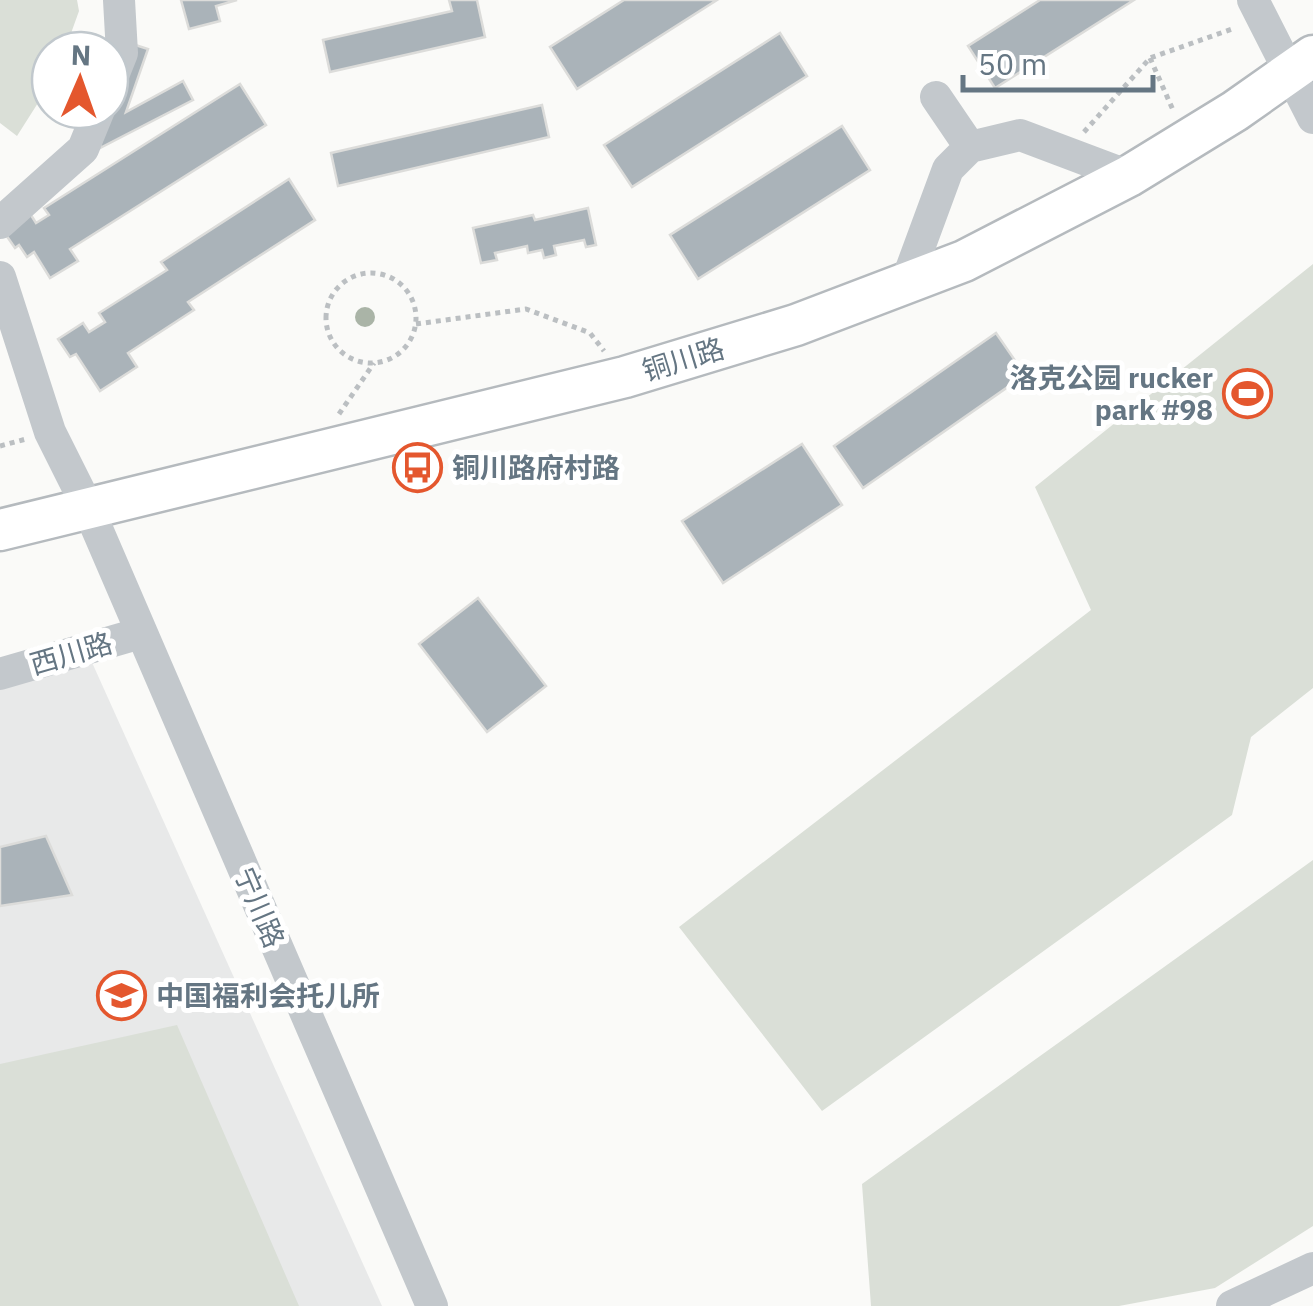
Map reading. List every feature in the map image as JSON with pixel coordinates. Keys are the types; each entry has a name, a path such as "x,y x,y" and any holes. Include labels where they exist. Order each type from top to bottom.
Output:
{"main road":[{"name":"铜川路","path":"0,554 93,520 312,454 625,377 796,325 964,262 1129,176 1186,140 1306,85"},
{"name":"铜川路","path":"0,530 93,520 630,399 820,336 974,278 1144,195 1306,85"}],"street":[{"path":"119,0 121,30"},
{"path":"1257,9 1306,85"},
{"path":"936,96 970,147"},
{"path":"0,223 83,149 91,130"},
{"path":"906,283 948,170 970,147 1020,135 1129,176"},
{"name":"宁川路","path":"0,277 40,405 432,1306"},
{"name":"西川路","path":"0,674 141,633"},
{"path":"1232,1306 1313,1268"}],"path":[{"path":"1065,152 1150,58 1257,9"},
{"path":"1150,58 1186,140"},
{"path":"375,273 389,276 410,296 416,324 402,350 374,363 359,362 334,345 326,316 336,288 360,274 375,273"},
{"path":"416,324 526,309 590,333 625,377"},
{"path":"312,454 374,363"}],"shaded area":[{"path":"0,0 77,0 79,11 72,30 30,30 30,116 17,136 0,123"},
{"path":"1313,264 1313,688 1251,737 1232,815 822,1111 679,927 1091,610 1035,487"},
{"name":"中国福利会托儿所","path":"90,658 382,1306 0,1306 0,683"},
{"path":"1313,860 1313,1226 1215,1288 1119,1306 871,1306 862,1184"},
{"path":"177,1025 299,1306 0,1306 0,1064"}],"building":[{"path":"181,0 237,0 216,6 220,21 189,29"},
{"path":"449,0 477,0 485,37 330,72 323,40 452,11"},
{"path":"624,0 717,0 577,89 550,47"},
{"path":"1040,0 1134,0 995,88 968,46"},
{"path":"780,33 807,76 632,187 604,145"},
{"path":"130,43 148,49 130,101"},
{"path":"183,81 193,100 100,148 103,130 130,130 130,110"},
{"path":"240,84 266,125 70,249 78,261 50,278 34,252 27,257 4,232 31,215 36,223 49,215 44,208"},
{"path":"542,105 549,137 338,186 331,153"},
{"path":"842,126 870,170 698,279 670,235"},
{"path":"289,179 315,220 188,302 194,310 128,353 137,367 100,391 76,354 70,357 58,339 83,323 89,332 105,322 99,313 167,270 161,262"},
{"path":"588,208 596,245 586,247 584,240 554,246 556,255 544,258 542,250 528,253 527,246 495,253 497,260 481,263 473,228"},
{"path":"996,333 1025,375 863,488 834,446"},
{"path":"802,444 842,505 723,583 682,521"},
{"path":"478,598 546,686 487,732 419,644"},
{"path":"46,836 72,895 0,906 0,847"}],"place":[{"name":"洛克公园 rucker park #98","path":"1248,393"},
{"name":"铜川路府村路","path":"417,467"},
{"name":"中国福利会托儿所","path":"121,995"}]}
